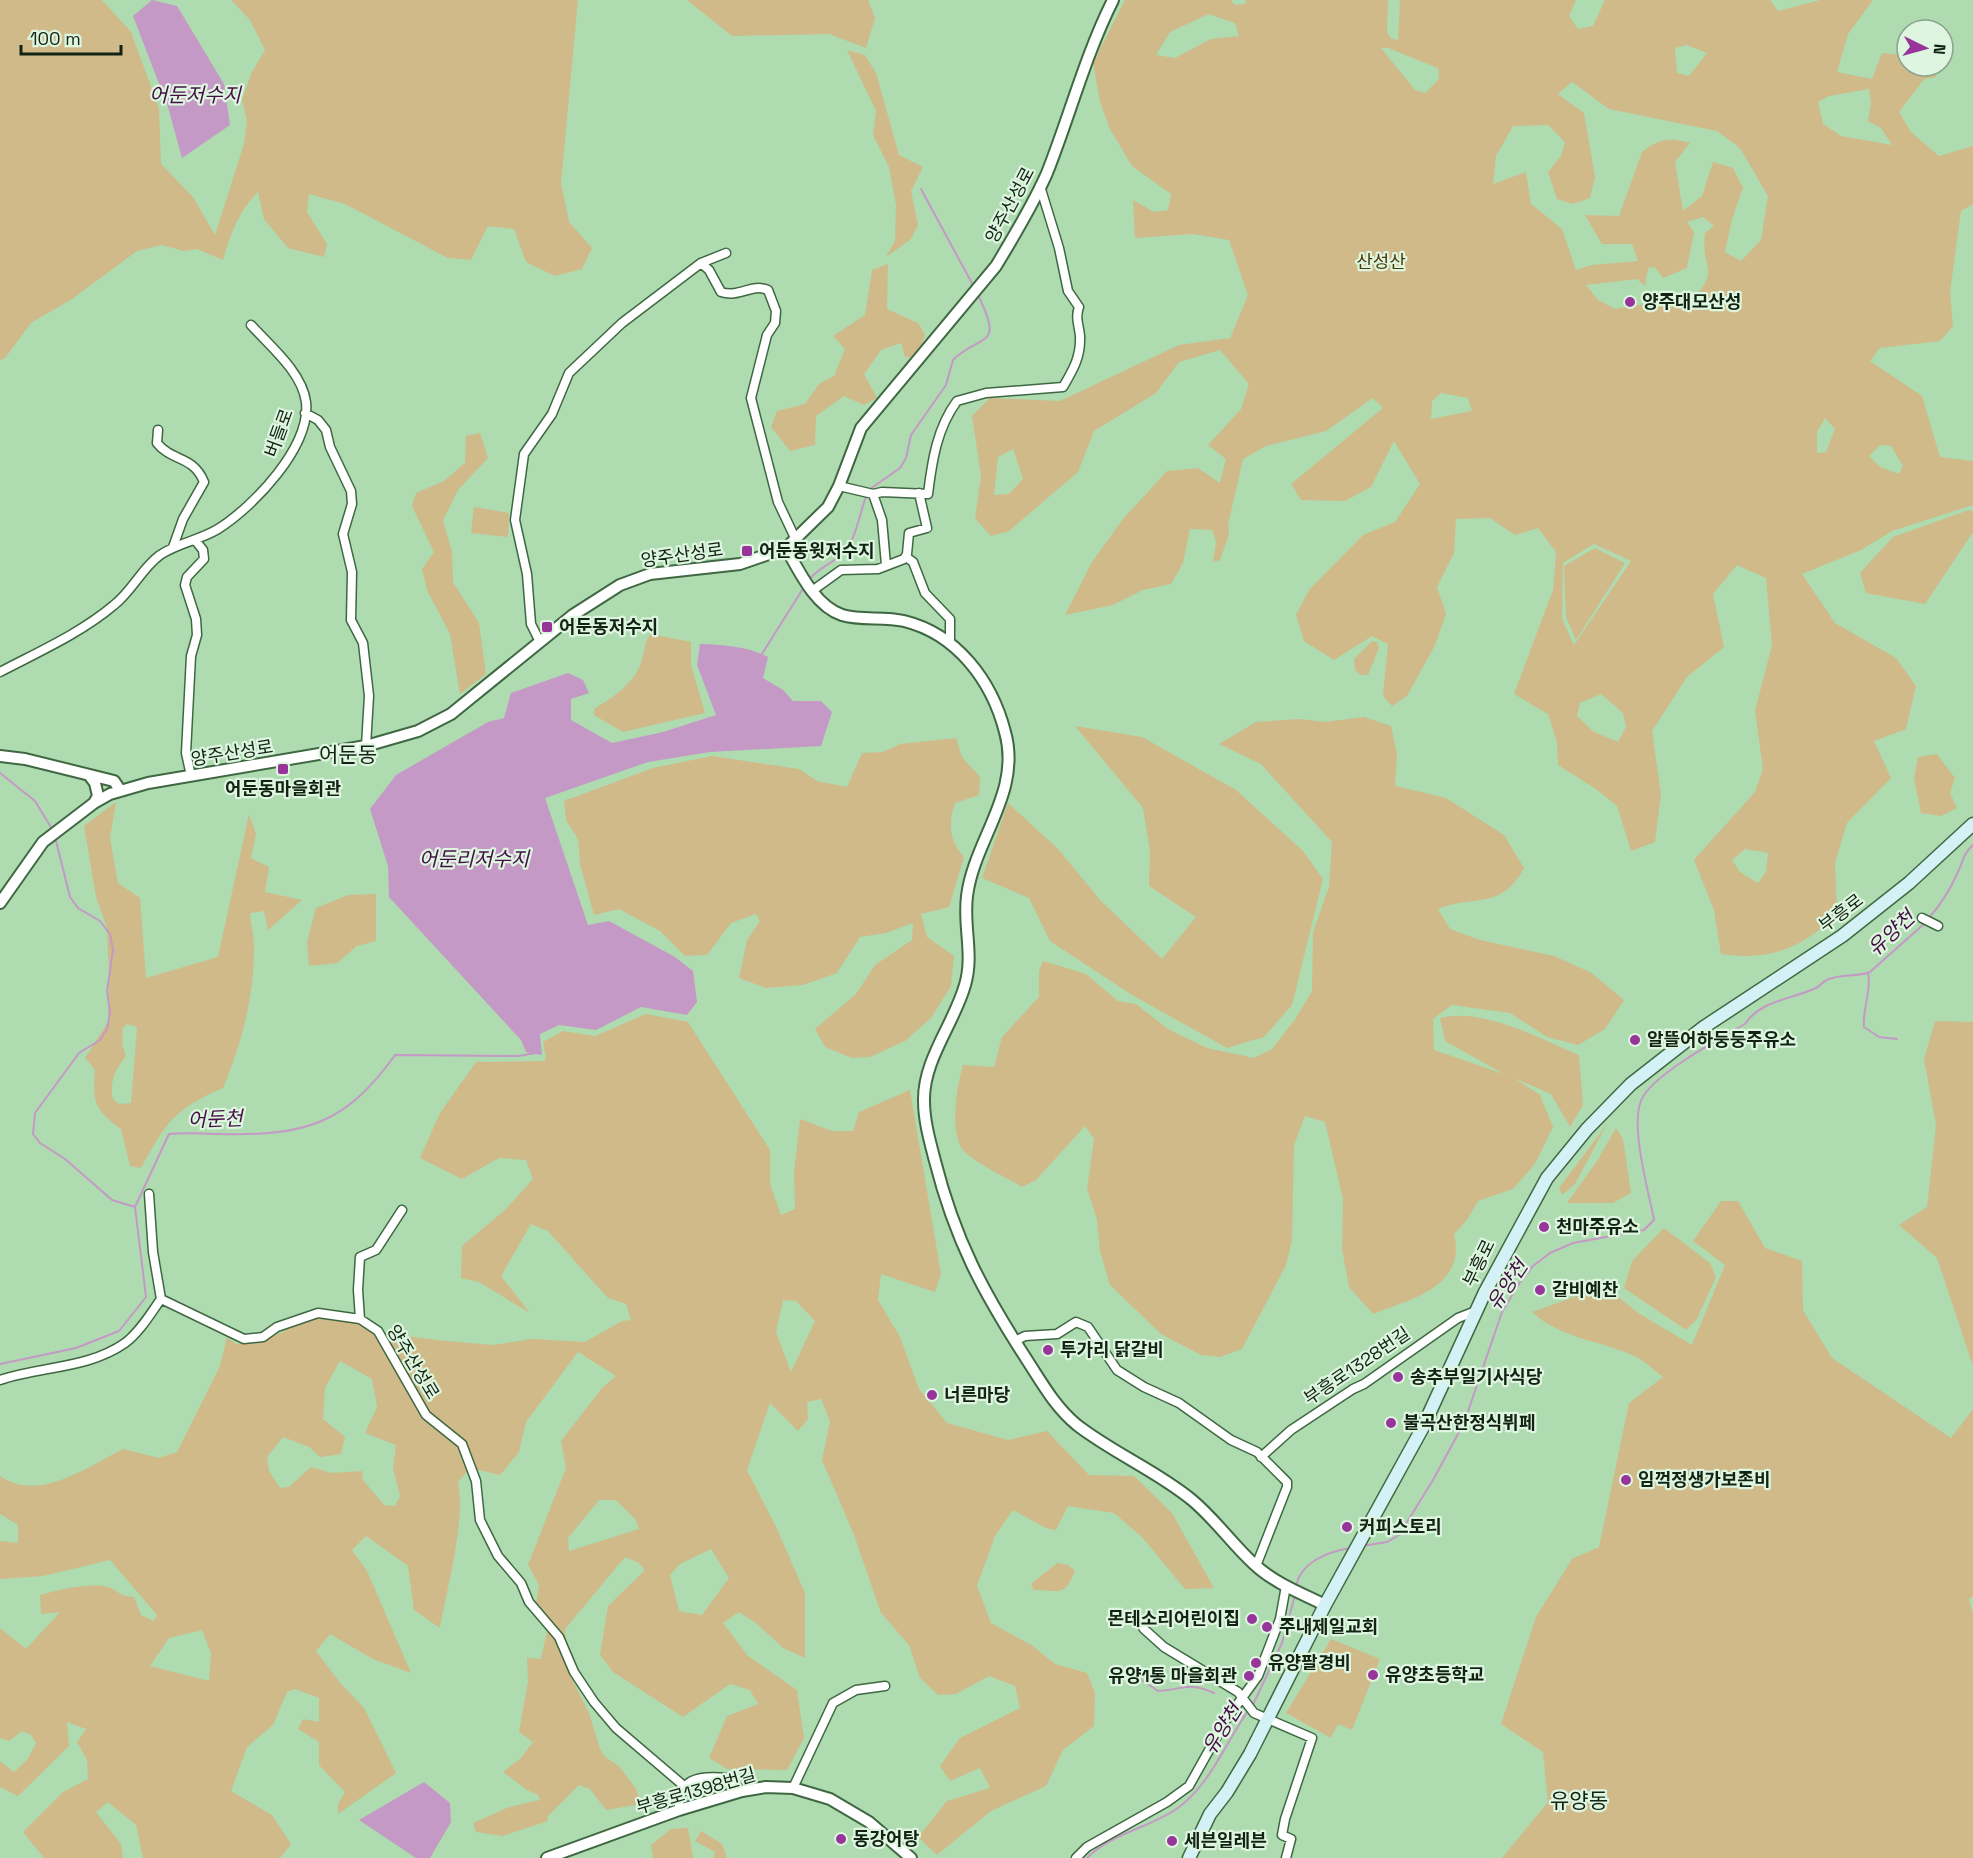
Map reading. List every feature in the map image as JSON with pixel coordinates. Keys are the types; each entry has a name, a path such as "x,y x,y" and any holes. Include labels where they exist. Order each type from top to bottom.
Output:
{"main road":[{"name":"부흥로","path":"1189,1858 1210,1814 1238,1776 1325,1605 1423,1427 1511,1240 1547,1178 1572,1145 1619,1095 1704,1027 1842,936 1909,883 1973,824"}],"street":[{"name":"양주산성로","path":"0,903 31,856 49,836 117,785 191,776 366,746 418,731 444,718 573,615 611,590 636,578 747,562 786,548 796,540 816,522 828,507 839,486 861,428 972,296 1013,238 1040,186 1096,34 1113,0"},
{"path":"839,486 870,493 928,494 931,467 942,426 957,401 986,393 1064,387 1079,360 1080,337 1076,316 1079,307 1068,291 1059,248 1040,186"},
{"path":"540,642 531,624 526,574 515,520 524,454 552,414 569,374 622,323 701,263 726,253"},
{"path":"701,263 709,270 721,292 732,295 759,287 768,290 776,311 775,323 767,335 750,398 778,502 796,540"},
{"name":"버들로","path":"0,672 105,613 128,593 151,561 173,547 195,540 217,529 246,507 282,470 305,413 303,393 290,368 251,325"},
{"path":"305,413 318,420 326,430 330,447 351,491 352,504 343,534 352,572 351,620 363,643 369,696 366,746"},
{"path":"158,430 157,443 163,450 196,466 204,482 183,519 173,547"},
{"path":"870,493 882,520 886,565"},
{"path":"906,557 909,533 927,528 919,494"},
{"path":"794,562 796,548 816,522"},
{"path":"191,776 186,753 191,656 197,635 196,619 185,585 187,577 204,559 203,550 195,540"},
{"path":"786,548 808,585 842,615 902,620 925,628 950,643 977,671 995,705 1006,734 1009,765 1006,789 971,875 967,896 969,959 965,985 924,1086 924,1114 943,1190 963,1249 1015,1341 1058,1407 1079,1426 1191,1499 1256,1566 1288,1587 1325,1605"},
{"path":"808,585 841,570 878,570 906,557"},
{"path":"906,557 913,562 925,593 950,619 950,643"},
{"path":"747,562 753,565 780,558 794,562"},
{"path":"0,756 25,759 89,775 117,785"},
{"path":"89,775 98,791 94,803"},
{"path":"1922,918 1938,926"},
{"path":"0,1380 94,1359 125,1342 161,1299 150,1229 149,1194"},
{"name":"양주산성로","path":"360,1319 358,1290 360,1257 376,1250 402,1210"},
{"name":"양주산성로","path":"161,1299 244,1339 263,1337 277,1327 318,1313 360,1319 378,1330 426,1415 462,1444 476,1480"},
{"name":"부흥로1328번길","path":"1261,1457 1291,1430 1364,1384 1458,1318 1476,1311"},
{"path":"1015,1341 1025,1336 1057,1334 1076,1322 1088,1327 1117,1370 1144,1387 1179,1402 1231,1440 1261,1457 1287,1482 1287,1486 1256,1566"},
{"name":"부흥로1398번길","path":"476,1480 480,1520 498,1556 521,1583 529,1602 559,1637 574,1672 594,1702 616,1728 684,1786"},
{"path":"1076,1858 1089,1846 1167,1802 1189,1786 1226,1720 1244,1699 1258,1676 1280,1619 1288,1587"},
{"path":"1136,1617 1144,1629 1164,1647 1244,1699 1254,1713 1312,1738 1285,1820 1282,1835 1292,1839 1286,1858"},
{"path":"793,1788 833,1703 856,1690 885,1686"},
{"path":"679,1810 679,1795 684,1786 700,1778 712,1776 726,1778 742,1791"},
{"name":"부흥로1398번길","path":"547,1858 679,1810 742,1791 765,1787 793,1788 830,1799 869,1822 911,1858"},
{"path":"1082,1858 1089,1846"}],"green space":[{"path":"0,0 102,0 131,32 159,108 161,164 193,197 215,235 244,144 247,121 242,100 251,74 265,50 250,20 231,0 578,0 561,183 569,222 592,248 582,269 555,276 526,262 514,229 488,226 471,260 448,258 345,204 309,194 307,212 327,244 324,257 288,248 264,219 258,192 245,207 236,223 223,260 197,249 184,251 162,245 137,251 72,299 31,323 5,358 0,360"},
{"path":"687,0 868,0 875,18 866,48 829,34 732,36"},
{"name":"산성산","path":"1125,0 1231,0 1235,5 1245,4 1246,0 1388,0 1387,32 1390,38 1398,40 1400,0 1576,0 1569,16 1578,29 1593,26 1605,0 1770,0 1778,11 1820,0 1873,0 1848,34 1837,72 1872,79 1882,53 1895,54 1895,78 1930,78 1924,79 1899,112 1911,132 1939,156 1973,146 1973,204 1961,211 1950,292 1953,326 1940,341 1880,348 1870,361 1922,396 1940,457 1973,461 1973,505 1892,531 1861,550 1802,574 1835,623 1896,658 1916,686 1906,729 1874,741 1891,778 1847,823 1835,863 1837,914 1824,926 1797,944 1770,954 1739,956 1721,954 1714,910 1694,860 1755,792 1763,769 1755,711 1772,645 1766,578 1737,565 1713,594 1724,647 1687,677 1652,731 1661,794 1655,842 1631,851 1617,806 1596,789 1558,765 1557,742 1548,714 1514,694 1553,590 1556,552 1538,528 1515,535 1490,518 1456,519 1454,553 1437,587 1446,614 1435,645 1407,696 1392,706 1383,696 1388,644 1372,636 1334,660 1304,641 1296,615 1309,590 1363,535 1395,522 1420,484 1394,441 1371,487 1345,501 1301,500 1291,484 1383,408 1373,398 1326,431 1266,446 1243,459 1228,525 1229,535 1220,560 1213,562 1216,542 1212,530 1190,529 1183,563 1171,584 1143,590 1113,605 1065,615 1092,562 1123,519 1167,471 1198,468 1220,483 1226,459 1208,445 1241,409 1249,384 1220,350 1179,362 1156,393 1094,431 1078,472 1009,531 991,536 975,518 981,476 972,416 990,398 1060,401 1179,345 1230,338 1248,295 1229,240 1193,234 1135,238 1133,200 1154,212 1168,210 1171,194 1132,166 1110,129 1100,102 1093,63","holes":["1209,14 1235,23 1239,36 1211,39 1175,58 1156,55 1170,32","1687,45 1707,53 1689,76 1677,73 1675,48","1381,48 1388,48 1438,68 1439,79 1425,93 1415,90","1572,82 1609,109 1717,131 1740,148 1768,196 1761,240 1741,261 1725,252 1732,219 1743,188 1733,168 1713,162 1702,196 1683,211 1675,162 1690,143 1665,140 1642,152 1619,216 1585,215 1602,244 1632,244 1638,261 1592,265 1576,270 1562,229 1531,204 1526,172 1493,184 1496,156 1513,126 1548,125 1565,142 1561,156 1548,172 1557,199 1573,204 1590,198 1595,177 1584,113 1558,94","1869,89 1871,103 1868,121 1881,128 1892,145 1841,136 1823,124 1818,102 1829,96","1703,217 1714,226 1705,233 1704,245 1708,269 1706,282 1690,302 1650,303 1615,309 1598,300 1586,285 1637,279 1645,286 1648,268 1655,267 1663,278 1687,268 1694,232 1687,222","1441,393 1468,398 1472,411 1431,419 1432,401","1825,418 1835,429 1826,452 1817,453 1817,432","1880,445 1891,446 1903,466 1899,474 1880,467 1869,456","1013,449 1023,479 1009,494 994,495 998,457","1594,544 1631,561 1574,645 1562,619 1563,563","1601,694 1623,713 1626,727 1618,742 1594,732 1577,716 1580,703","1745,849 1768,853 1766,872 1758,883 1740,872 1732,860"]},
{"path":"847,50 865,55 876,73 899,155 923,167 911,191 918,225 911,239 886,257 895,241 896,205 889,167 873,135 876,111"},
{"path":"888,264 887,309 918,323 925,334 918,357 905,357 901,343 881,350 864,374 877,398 864,405 844,396 816,416 815,445 790,451 771,427 777,411 805,404 819,384 834,376 845,349 833,336 865,315 872,270"},
{"path":"480,433 488,458 458,490 443,520 452,552 453,582 479,623 486,674 460,694 450,634 427,590 422,569 434,552 412,506 416,493 444,481 465,463 466,436"},
{"path":"474,507 509,513 508,537 471,533"},
{"path":"1969,510 1973,512 1973,532 1925,604 1866,593 1860,573 1893,537"},
{"path":"1595,548 1625,563 1576,640 1566,617 1564,566"},
{"path":"650,634 691,642 691,665 705,713 623,732 594,715 594,709 614,696 631,680 640,666"},
{"path":"1372,641 1377,642 1379,648 1368,675 1361,675 1355,670 1354,659"},
{"path":"1364,717 1391,726 1397,754 1395,786 1446,798 1504,835 1524,868 1506,890 1496,896 1438,909 1450,929 1480,940 1554,956 1590,972 1624,1000 1605,1029 1578,1045 1547,1037 1510,1013 1452,1005 1433,1019 1434,1050 1504,1074 1445,1041 1440,1018 1474,1017 1511,1026 1579,1055 1583,1105 1570,1127 1551,1094 1514,1078 1540,1095 1553,1127 1535,1164 1513,1189 1478,1201 1467,1220 1454,1234 1456,1252 1452,1267 1444,1279 1433,1288 1404,1303 1373,1314 1349,1287 1342,1249 1343,1199 1325,1122 1305,1116 1294,1145 1292,1240 1286,1265 1242,1349 1220,1357 1201,1355 1161,1334 1110,1285 1100,1251 1097,1219 1087,1189 1094,1139 1085,1126 1036,1180 1022,1187 978,1162 965,1152 960,1144 955,1123 955,1110 963,1065 994,1067 1002,1037 1039,997 1039,971 1043,961 1086,974 1118,1001 1136,1004 1168,1029 1207,1048 1254,1058 1272,1049 1296,1018 1312,991 1313,932 1329,887 1332,842 1261,764 1219,744 1256,722 1299,719 1325,722"},
{"path":"1075,726 1142,737 1236,790 1303,851 1323,879 1292,1005 1264,1037 1227,1048 1132,995 1050,941 1029,898 982,878 1008,803 1058,849 1101,901 1162,959 1196,917 1149,886 1150,851 1143,808"},
{"path":"956,738 962,757 980,777 979,795 955,803 951,832 955,844 964,857 949,907 921,914 927,937 954,956 951,986 931,1018 905,1041 870,1057 852,1058 825,1047 815,1029 856,994 875,965 912,940 913,923 886,933 860,937 837,973 803,985 766,988 739,978 747,940 760,921 756,914 731,923 707,955 685,956 660,931 619,909 594,915 580,864 578,839 566,820 564,801 653,768 712,756 799,769 817,781 847,787 862,753 883,752 900,744"},
{"path":"1937,754 1955,778 1950,793 1957,808 1941,816 1921,813 1914,778 1918,757"},
{"path":"116,802 110,838 118,883 140,898 146,978 218,957 249,814 256,834 251,858 269,867 265,892 302,900 268,930 264,911 250,913 254,949 251,989 240,1039 223,1088 193,1103 173,1119 157,1139 141,1168 130,1166 121,1129 106,1116 97,1104 94,1090 95,1070 85,1058 108,1022 109,975 107,928 96,897 84,826","holes":["127,1024 137,1027 131,1103 119,1104 113,1099 112,1082 126,1056 122,1044 123,1028"]},
{"path":"376,894 376,941 357,946 337,963 309,966 307,942 316,908 348,895"},
{"path":"646,1014 688,1022 770,1150 770,1184 781,1215 795,1209 794,1173 800,1119 832,1131 853,1131 859,1112 910,1090 941,1274 935,1292 881,1274 878,1300 900,1337 919,1389 947,1423 1008,1440 1047,1431 1089,1475 1134,1476 1172,1513 1214,1588 1185,1589 1142,1537 1114,1513 1068,1506 1056,1530 1046,1528 1013,1510 995,1536 977,1586 991,1623 1033,1646 1055,1664 1087,1673 1095,1693 1094,1726 1063,1750 1046,1786 991,1811 937,1855 918,1837 947,1801 990,1788 980,1768 950,1781 940,1766 960,1738 1020,1708 1015,1686 989,1676 956,1694 938,1695 920,1678 909,1645 881,1613 854,1535 822,1460 830,1421 821,1399 807,1402 808,1419 798,1431 770,1403 747,1470 777,1529 805,1593 805,1658 783,1648 756,1623 739,1612 723,1623 748,1656 797,1690 804,1738 787,1770 727,1769 709,1758 727,1716 758,1704 750,1690 730,1684 683,1717 613,1672 600,1655 608,1606 645,1570 639,1563 625,1557 565,1629 570,1675 589,1713 600,1749 605,1757 619,1766 636,1789 641,1804 606,1810 590,1789 579,1785 547,1817 548,1821 503,1836 476,1832 473,1823 509,1807 540,1800 538,1795 527,1790 503,1772 521,1758 533,1742 519,1732 528,1681 527,1658 541,1659 547,1631 535,1609 539,1585 528,1565 566,1468 561,1441 602,1388 616,1376 578,1352 526,1422 519,1452 500,1475 470,1468 458,1482 460,1516 458,1535 440,1628 414,1610 408,1566 366,1536 352,1550 367,1571 411,1673 373,1659 330,1634 316,1651 341,1684 364,1708 396,1773 338,1814 338,1804 345,1792 319,1765 319,1742 298,1729 303,1719 319,1722 319,1698 295,1689 287,1692 273,1725 247,1747 231,1791 272,1815 291,1844 280,1858 143,1858 136,1825 108,1802 96,1812 121,1844 123,1858 44,1858 23,1832 63,1792 88,1779 87,1760 77,1742 86,1729 67,1722 69,1746 18,1796 0,1787 0,1761 14,1772 27,1760 36,1743 31,1735 22,1731 9,1741 0,1738 0,1628 26,1649 60,1612 41,1614 40,1595 83,1586 108,1587 134,1597 141,1615 154,1621 157,1615 110,1560 43,1576 0,1579 0,1541 18,1543 18,1525 0,1514 0,1476 15,1483 31,1486 47,1484 79,1473 123,1449 159,1458 177,1452 220,1366 227,1337 236,1344 260,1343 315,1316 358,1322 379,1333 446,1341 493,1345 532,1339 585,1342 622,1321 631,1320 626,1304 608,1298 548,1231 531,1224 501,1276 530,1313 479,1282 461,1278 462,1246 505,1210 533,1179 526,1160 499,1158 462,1179 420,1158 440,1113 476,1062 544,1061 546,1057 543,1042 563,1031 595,1036","holes":["783,1300 796,1301 815,1321 791,1372 776,1332","340,1361 372,1379 377,1407 365,1433 396,1445 393,1468 400,1496 395,1506 384,1505 363,1480 362,1471 331,1473 311,1467 289,1487 280,1488 269,1471 267,1457 283,1437 309,1447 320,1457 341,1454 345,1437 323,1419 325,1388","599,1500 616,1500 635,1519 639,1529 569,1551 568,1538","711,1549 729,1578 702,1615 679,1611 670,1575 680,1564","202,1630 211,1653 209,1681 150,1666 169,1638"]},
{"path":"1935,1021 1973,1022 1973,1366 1937,1258 1899,1225 1927,1207 1936,1125 1924,1059"},
{"path":"1607,1124 1575,1184 1562,1195 1559,1188"},
{"path":"1616,1128 1623,1139 1631,1193 1613,1203 1567,1203 1597,1161"},
{"path":"1721,1201 1738,1201 1765,1248 1802,1261 1803,1310 1832,1358 1951,1438 1973,1409 1973,1596 1969,1599 1973,1615 1973,1858 1502,1858 1548,1802 1543,1752 1501,1724 1536,1617 1572,1559 1599,1547 1629,1403 1663,1377 1636,1357 1555,1328 1532,1312 1605,1286 1638,1313 1692,1345 1725,1265 1693,1241"},
{"path":"1664,1228 1710,1263 1716,1277 1697,1319 1686,1330 1624,1288 1632,1261"},
{"path":"1057,1563 1068,1565 1075,1571 1068,1585 1060,1591 1034,1590 1031,1584"},
{"path":"1331,1639 1380,1659 1352,1730 1338,1724 1331,1738 1286,1713"},
{"path":"688,1828 693,1858 653,1858 651,1845 671,1829"},
{"path":"701,1831 722,1844 727,1858 713,1858 715,1852 695,1841"}],"water":[{"name":"어둔저수지","path":"152,0 177,6 224,84 230,125 182,158 168,107 133,16"},
{"name":"어둔리저수지","path":"700,644 743,648 760,653 768,657 763,678 783,690 793,701 821,701 832,712 821,746 710,752 648,762 545,798 588,925 609,921 675,957 693,971 697,1002 687,1015 641,1007 596,1030 559,1025 540,1034 542,1055 526,1052 521,1040 389,897 388,866 370,809 396,775 488,722 504,718 511,693 568,673 583,680 589,693 571,699 571,720 612,743 663,732 716,715 697,665"},
{"path":"424,1782 450,1803 451,1822 430,1858 416,1858 359,1820"}],"waterway":[{"path":"921,189 974,287"},
{"path":"870,489 900,468 906,458 911,435 946,385 953,360 986,338 989,333 986,312 978,295"},
{"path":"809,580 847,548 867,494"},
{"path":"762,654 804,587"},
{"path":"0,773 35,801 52,829"},
{"path":"55,837 70,897 78,908 100,921 110,934 113,950 107,991 110,1012 107,1029 100,1040 79,1053 35,1113 33,1134 40,1143 65,1159 112,1200 135,1207"},
{"name":"유양천","path":"1929,918 1948,892 1965,855 1973,845"},
{"name":"유양천","path":"1362,1546 1387,1542 1399,1535 1433,1480 1464,1423 1502,1312 1520,1282 1533,1266 1550,1253 1573,1243 1644,1230 1654,1220 1638,1137 1639,1106 1644,1095 1652,1086 1676,1066 1745,1024 1752,1016 1769,1005 1818,987 1829,979 1870,972 1925,923"},
{"path":"1868,973 1869,986 1864,1027 1879,1037 1897,1039"},
{"name":"어둔천","path":"0,1364 76,1348 119,1331 146,1297 135,1207 169,1134 276,1132 320,1122 340,1111 358,1097 377,1079 395,1055 518,1056 536,1053"},
{"name":"유양천","path":"1296,1587 1299,1578 1309,1564 1325,1555 1351,1548"},
{"name":"유양천","path":"1252,1707 1282,1643 1295,1595"},
{"path":"1133,1674 1158,1691 1198,1687 1214,1693"},
{"path":"1236,1709 1244,1717"},
{"name":"유양천","path":"1087,1858 1107,1843 1164,1816 1187,1800 1216,1764 1248,1711"}],"place":[{"name":"양주대모산성","path":"1630,302"},
{"name":"어둔동윗저수지","path":"747,551"},
{"name":"어둔동저수지","path":"547,627"},
{"name":"어둔동마을회관","path":"283,769"},
{"name":"알뜰어하둥둥주유소","path":"1635,1040"},
{"name":"천마주유소","path":"1544,1227"},
{"name":"갈비예찬","path":"1540,1290"},
{"name":"투가리 닭갈비","path":"1048,1350"},
{"name":"송추부일기사식당","path":"1398,1377"},
{"name":"너른마당","path":"932,1395"},
{"name":"불곡산한정식뷔페","path":"1391,1423"},
{"name":"임꺽정생가보존비","path":"1626,1480"},
{"name":"커피스토리","path":"1347,1527"},
{"name":"몬테소리어린이집","path":"1252,1619"},
{"name":"주내제일교회","path":"1267,1627"},
{"name":"유양팔경비","path":"1256,1663"},
{"name":"유양초등학교","path":"1373,1675"},
{"name":"유양1통 마을회관","path":"1249,1676"},
{"name":"동강어탕","path":"841,1839"},
{"name":"세븐일레븐","path":"1172,1841"}],"district":[{"name":"어둔동","path":"348,755"},
{"name":"유양동","path":"1579,1801"}]}
